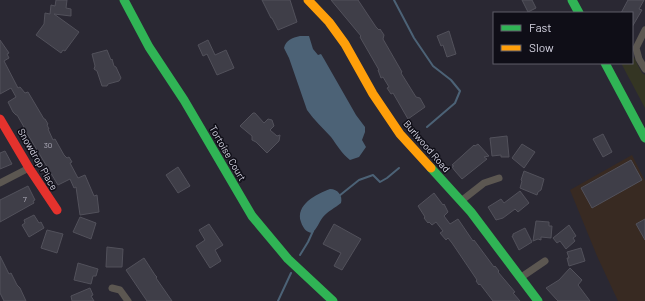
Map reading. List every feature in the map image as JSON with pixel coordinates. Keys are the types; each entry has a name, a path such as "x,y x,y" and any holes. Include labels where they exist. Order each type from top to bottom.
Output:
{"street":[{"name":"Tortoise Court","path":"124,0 149,47 184,100 252,216 288,259 333,301"},
{"name":"Burlwood Road","path":"308,0 330,22 346,44 373,94 400,134 461,201 538,301"},
{"path":"572,0 578,12"},
{"path":"645,30 636,48 639,59 645,69"},
{"path":"606,64 645,138"},
{"name":"Snowdrop Place","path":"0,119 29,168 57,210"},
{"path":"0,183 29,168"},
{"path":"461,201 484,183 499,178"},
{"path":"520,278 545,260"},
{"path":"112,288 120,290 128,301"}],"shaded area":[{"path":"632,155 645,181 645,301 618,301 597,256 570,190"}],"green space":[{"path":"633,56 642,73 645,75 645,108 622,64 633,64"}],"water":[{"path":"300,36 309,36 313,49 318,55 321,54 356,115 365,127 362,140 366,147 359,157 350,160 347,158 307,110 289,58 284,48 286,43 290,40"},
{"path":"333,189 339,193 341,203 325,215 312,233 306,231 301,222 301,210 313,197"}],"building":[{"path":"56,0 67,0 66,8 71,9 71,16 54,14 79,32 65,51 63,50 61,53 36,35 44,24 45,13 50,14 51,5 55,6"},
{"path":"262,0 290,0 297,22 278,30"},
{"path":"331,0 358,0 376,27 379,30 380,29 384,35 383,39 402,72 401,73 416,97 420,98 425,107 408,119 393,93 391,94 387,88 389,87 383,77 381,78 379,70 360,37 361,36"},
{"path":"522,0 532,0 536,8 528,12"},
{"path":"628,0 644,0 639,9 642,10 633,25 633,12 622,12"},
{"path":"449,31 456,54 447,57 443,45 441,46 437,36"},
{"path":"0,40 9,53 7,54 9,58 4,61 18,88 20,87 25,93 28,92 48,124 48,129 53,140 55,139 64,155 67,158 69,157 72,162 70,163 78,178 85,175 94,196 97,195 99,212 80,215 76,187 74,188 70,179 58,185 28,135 26,135 23,128 24,127 8,102 16,97 11,88 0,94"},
{"path":"208,40 215,55 226,50 234,68 217,75 207,54 203,56 198,45"},
{"path":"107,50 121,78 119,81 108,84 107,86 102,86 97,71 94,69 95,66 92,54"},
{"path":"253,113 255,113 264,123 268,119 272,120 274,126 270,130 277,136 280,135 279,141 267,153 252,140 252,136 240,126"},
{"path":"603,134 612,152 603,157 593,139"},
{"path":"507,136 509,157 501,157 501,155 492,156 490,138"},
{"path":"478,144 489,156 484,157 487,159 462,179 452,165 474,145 475,146"},
{"path":"522,144 535,152 524,168 512,158"},
{"path":"5,151 12,164 0,169 0,153"},
{"path":"631,160 642,180 592,208 581,188"},
{"path":"178,167 190,186 178,193 166,175"},
{"path":"524,171 544,179 541,190 537,195 520,188"},
{"path":"28,186 35,200 33,201 34,203 0,222 0,200"},
{"path":"520,191 529,203 518,212 515,209 503,218 496,220 488,207 501,199 504,203"},
{"path":"434,193 443,205 444,204 448,212 444,216 450,224 458,219 473,241 474,240 515,292 513,293 520,301 493,301 476,281 477,280 452,243 448,238 446,240 440,233 443,231 436,222 432,225 424,218 425,217 418,206"},
{"path":"34,215 39,223 41,222 44,228 29,237 22,225 25,223 24,220"},
{"path":"80,217 96,223 91,239 73,232"},
{"path":"645,219 645,240 636,224"},
{"path":"536,221 549,222 549,226 552,226 551,238 541,237 541,240 538,239 533,241"},
{"path":"209,224 223,245 215,250 221,261 210,268 196,246 205,240 199,230"},
{"path":"334,224 361,239 342,270 334,266 341,253 323,244"},
{"path":"569,225 576,236 573,238 575,241 566,249 560,241 557,243 553,238"},
{"path":"525,228 532,242 519,250 512,236"},
{"path":"47,230 63,234 57,253 41,248"},
{"path":"107,247 123,249 122,267 106,267"},
{"path":"581,248 585,261 569,266 567,252"},
{"path":"0,256 9,274 11,273 20,288 26,301 4,301 0,293"},
{"path":"144,258 172,301 147,301 126,270"},
{"path":"78,263 98,269 96,276 93,276 91,284 74,280"},
{"path":"570,268 582,280 578,285 590,301 558,301 546,288 559,280"},
{"path":"90,288 93,295 91,296 94,301 72,301 71,296"}],"waterway":[{"path":"394,0 414,38 433,66 451,80 460,91 455,103 427,127"},
{"path":"339,196 359,180 373,175 380,182 399,168"},
{"path":"300,255 313,231"},
{"path":"278,301 291,273"}],"traffic: fast":[{"path":"124,0 149,47 184,100 252,216 288,259 333,301"},
{"path":"572,0 578,12"},
{"path":"606,64 645,138"},
{"path":"431,168 471,212 538,301"}],"traffic: slow":[{"path":"308,0 329,22 345,44 373,94 400,134 431,168"}],"traffic: jam":[{"path":"0,119 29,168 57,210"}]}
